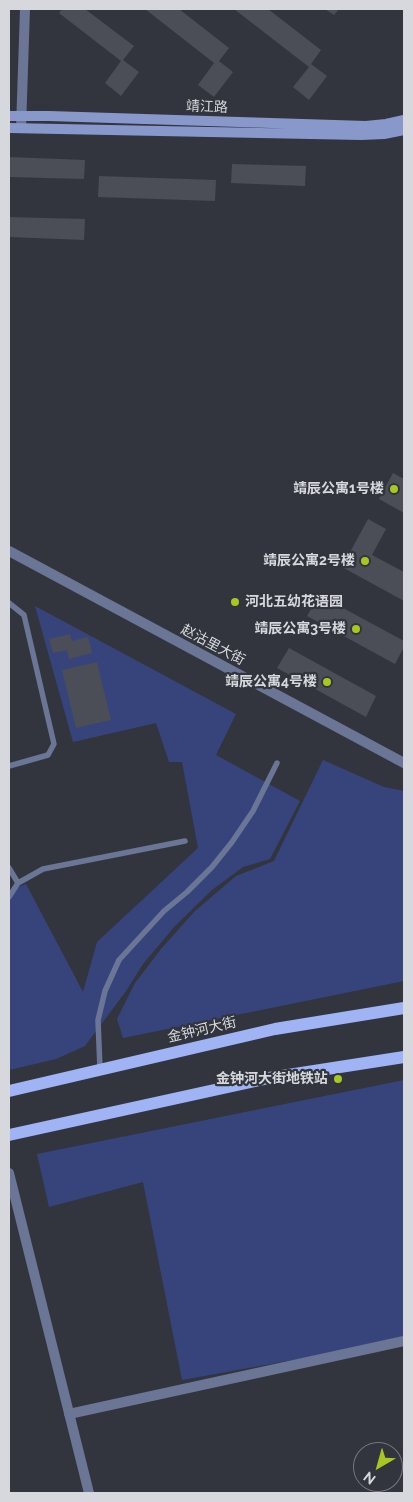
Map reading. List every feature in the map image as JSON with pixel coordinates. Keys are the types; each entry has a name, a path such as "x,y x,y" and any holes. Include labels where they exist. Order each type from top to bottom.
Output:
{"main road":[{"name":"靖江路","path":"9,116 366,126 404,120"},
{"name":"靖江路","path":"9,128 361,135 384,134 404,130"},
{"name":"金钟河大街","path":"9,1090 275,1029 404,1008"},
{"path":"9,1135 269,1078 404,1057"}],"street":[{"path":"21,128 26,9"},
{"name":"赵沽里大街","path":"9,551 404,763"},
{"path":"9,1173 89,1493"},
{"path":"69,1414 404,1341"}],"lane":[{"path":"9,602 24,615 54,744 48,755 9,766"},
{"path":"100,1069 98,1020 105,991 119,960 158,918 212,866 232,842 253,811 277,763"},
{"path":"9,897 18,882 43,869 185,841"},
{"path":"9,868 18,882"}],"shaded area":[{"path":"35,606 236,714 216,755 300,801 270,859 243,867 212,890 175,926 143,964 126,991 85,1046 56,1059 9,1070 9,890 26,884 83,992 97,942 198,848 182,762 169,762 156,723 73,742"},
{"path":"323,760 384,787 404,791 404,981 123,1038 117,1019 135,983 161,949 195,911 236,876 274,861"},
{"path":"404,1080 404,1340 182,1380 143,1182 49,1207 37,1154"}],"building":[{"path":"62,9 85,9 134,46 123,60 139,72 121,96 105,83 121,61 59,13"},
{"path":"145,9 179,9 229,48 219,61 233,72 214,97 198,85 214,63"},
{"path":"234,9 268,9 321,50 311,64 327,76 309,100 293,87 309,67"},
{"path":"325,9 339,9 334,15"},
{"path":"9,157 85,160 84,179 9,177"},
{"path":"232,164 306,166 305,186 231,183"},
{"path":"99,176 216,180 215,201 98,197"},
{"path":"9,217 85,219 84,240 9,237"},
{"name":"靖辰公寓1号楼","path":"393,473 404,479 404,513 379,499"},
{"name":"靖辰公寓2号楼","path":"368,519 386,529 372,555 404,572 404,601 342,567"},
{"name":"靖辰公寓3号楼","path":"319,595 404,641 404,647 395,664 307,616"},
{"path":"70,634 72,641 88,637 92,653 69,659 67,650 53,653 49,639"},
{"name":"靖辰公寓4号楼","path":"289,648 376,696 366,717 277,668"},
{"path":"97,662 111,720 76,728 62,670"}],"place":[{"name":"靖辰公寓1号楼","path":"394,489"},
{"name":"靖辰公寓2号楼","path":"365,561"},
{"name":"河北五幼花语园","path":"235,602"},
{"name":"靖辰公寓3号楼","path":"356,629"},
{"name":"靖辰公寓4号楼","path":"327,682"},
{"name":"金钟河大街地铁站","path":"338,1079"}]}
